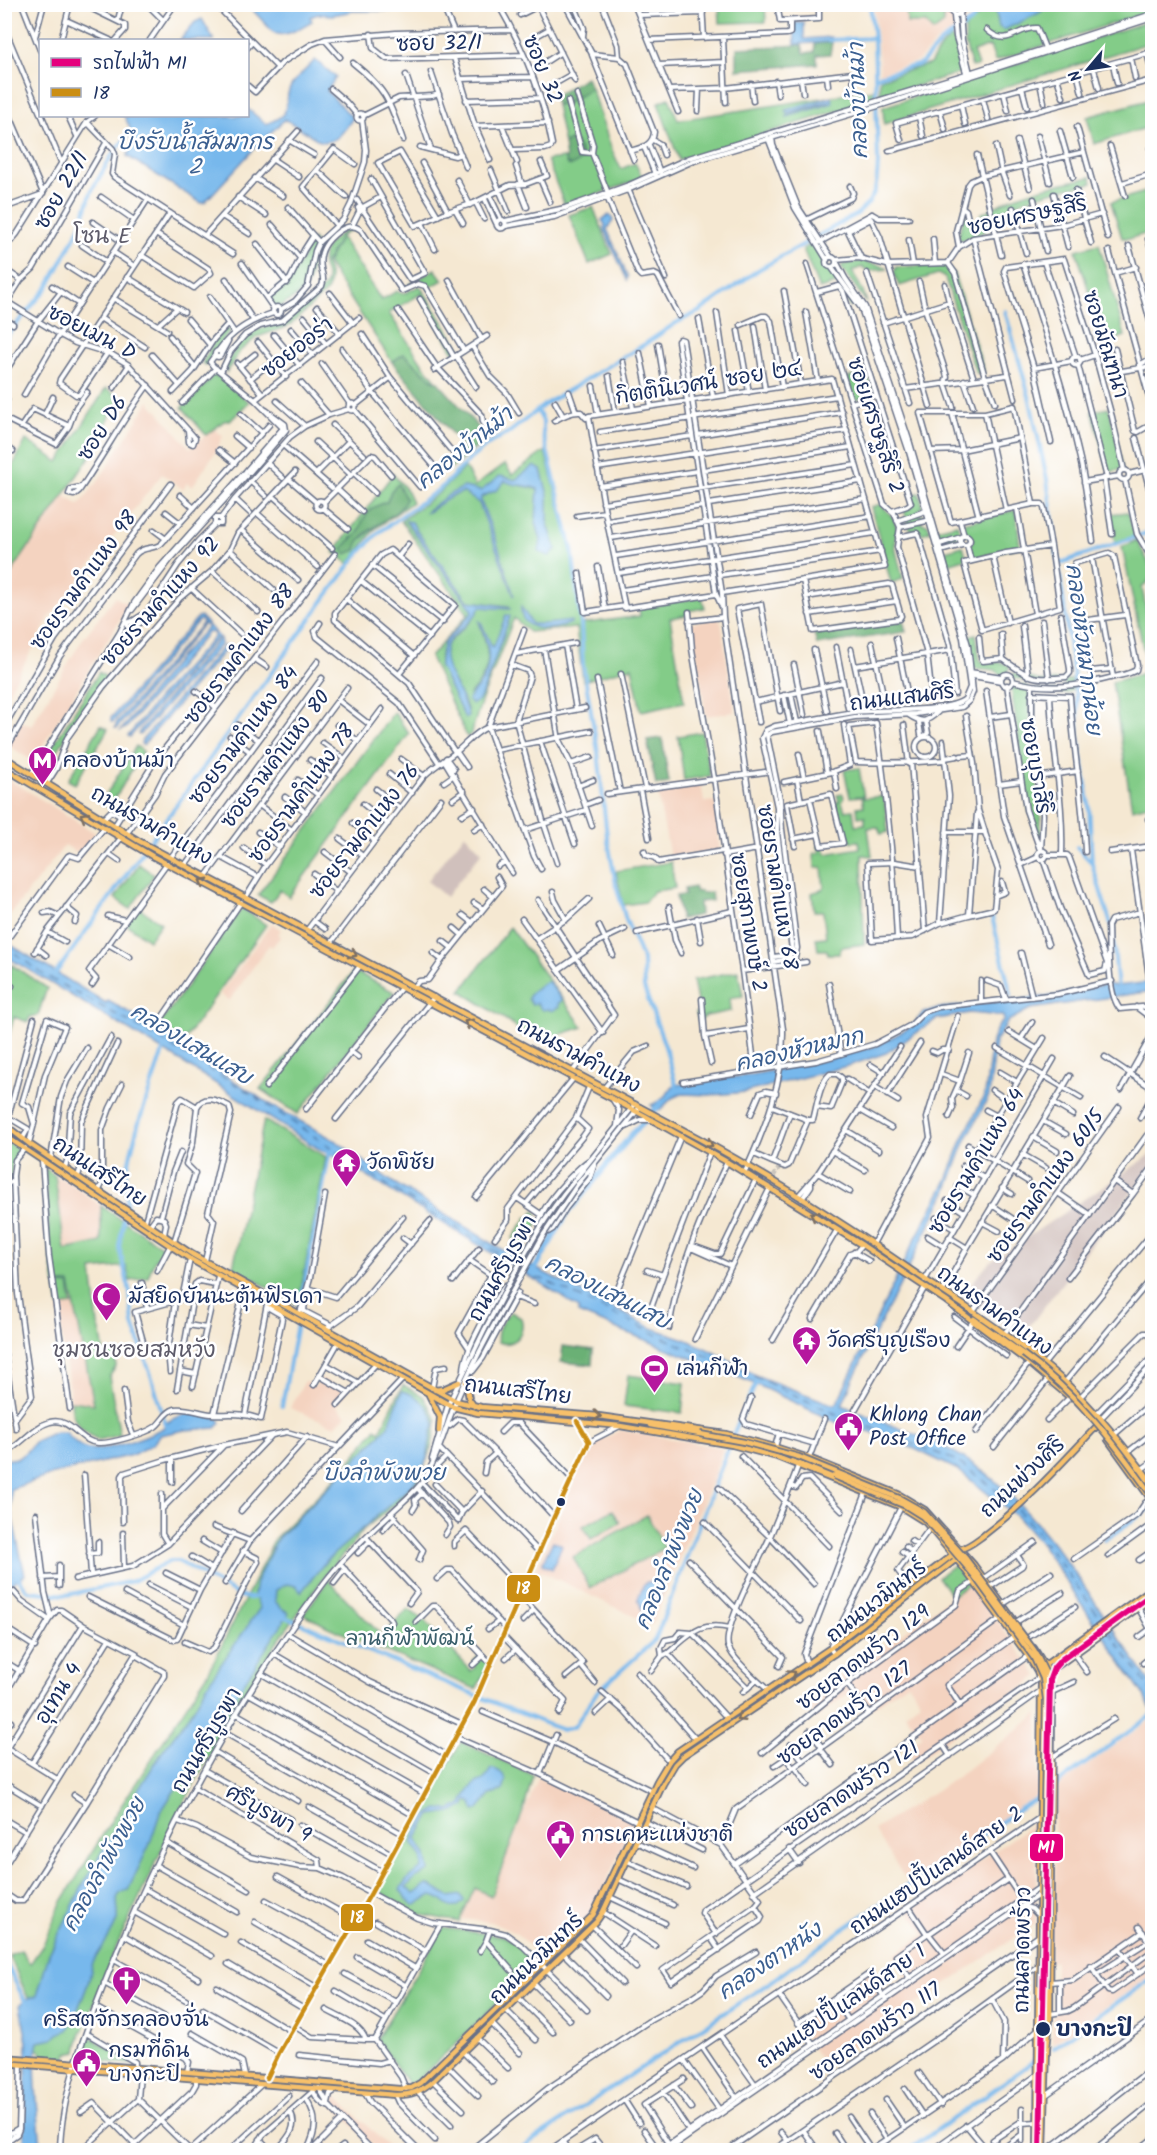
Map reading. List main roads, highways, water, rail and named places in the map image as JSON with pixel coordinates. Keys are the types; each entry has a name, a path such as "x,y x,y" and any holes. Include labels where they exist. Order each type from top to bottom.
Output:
{"main road":[{"name":"ถนนรามคำแหง","path":"4,755 139,841 773,1179 943,1291 1044,1364 1099,1416 1152,1484"},
{"path":"5,769 11,761"},
{"name":"ถนนรามคำแหง","path":"5,769 152,856 710,1152 862,1245 963,1313 1070,1397 1093,1421 1152,1498"},
{"path":"226,894 230,888"},
{"name":"ถนนเสรีไทย","path":"5,1125 164,1234 190,1260 451,1406 478,1413 620,1426 724,1443 777,1457 901,1507 919,1517 955,1557"},
{"name":"ถนนเสรีไทย","path":"4,1135 129,1218 300,1314 329,1327 453,1400 474,1406 633,1420 726,1434 775,1447 809,1458 911,1500 934,1519 963,1549"},
{"path":"25,1148 29,1143"},
{"name":"ถนนรามคำแหง","path":"963,1313 981,1323 1049,1373 1086,1409 1114,1443 1152,1498"},
{"path":"434,1389 443,1389 459,1382"},
{"path":"466,1382 469,1399 474,1406"},
{"path":"428,1393 440,1418 439,1431"},
{"path":"1093,1421 1099,1416"},
{"name":"ถนนพ่วงศิริ","path":"955,1557 1012,1513 1097,1426 1099,1416"},
{"path":"633,1420 662,1428 744,1442 799,1457 917,1507 938,1526 966,1559 1034,1650 1046,1672 1050,1693 1046,1985 1038,2067"},
{"name":"ถนนรามคำแหง","path":"1108,1427 1115,1434 1152,1491"},
{"path":"777,1457 834,1476 906,1506 928,1522 973,1574 1030,1653 1041,1673 1046,1699 1047,2048"},
{"name":"ถนนลาดพร้าว","path":"963,1549 1045,1665 1049,1672 1052,1692 1050,1888 1046,1985 1050,2014 1045,2151"},
{"name":"ถนนลาดพร้าว","path":"955,1557 1028,1656 1040,1677 1042,1689 1037,2151"},
{"name":"ถนนนวมินทร์","path":"4,2057 267,2078 336,2089 395,2095 418,2092 433,2081 519,1998 593,1915 652,1791 669,1761 678,1751 830,1648 919,1580 955,1557"},
{"name":"ถนนนวมินทร์","path":"4,2064 305,2087 316,2085 406,2089 416,2086 545,1968 564,1954 592,1926 603,1912 668,1774 683,1755 834,1654 923,1586 955,1557"},
{"path":"919,1580 923,1586"},
{"path":"1037,1671 1152,1588"},
{"path":"1040,1677 1152,1598"},
{"path":"1040,1888 1050,1888"},
{"path":"1040,1894 1050,1888"}],"water":[{"path":"420,4 421,11 353,11 333,15 318,14 310,17 312,21 287,34 273,32 248,5"},
{"path":"1043,4 1042,11 1037,14 1004,30 999,27 995,5"},
{"path":"202,19 213,39 181,39 195,22"},
{"path":"794,23 804,23 804,39 831,37 832,42 795,44"},
{"name":"บึงรับน้ำสัมมากร 2","path":"315,60 336,77 327,91 353,118 343,132 331,141 320,141 285,119 205,202 201,203 127,156 132,136 124,117 249,117 249,110 266,124 284,112 288,92 296,79"},
{"path":"831,97 833,103 787,117 829,101 787,113 786,110"},
{"path":"608,215 613,221 607,229 628,277 627,280 604,229 605,225 602,220"},
{"path":"534,466 541,470 548,495 548,525 556,549 549,556 539,552 541,540 536,522 538,489 505,481 497,490 481,497 514,596 479,503 463,492 452,496 426,513 450,494 464,487 481,491 500,476 515,480"},
{"path":"406,521 412,522 468,601 510,609 480,607 472,619 452,637 446,646 446,663 466,708 468,717 465,718 440,667 440,661 445,642 472,613 472,609"},
{"path":"521,607 532,624 571,621 571,623 547,629 532,626 522,616"},
{"path":"506,615 510,616 483,692 479,700 473,704 468,701 486,674 488,666 487,643 479,621 492,647"},
{"path":"198,617 201,617 220,638 221,644 140,735 138,734 142,728 219,639 217,638 130,737 128,736 161,695 214,637 214,633 208,632 126,728 121,730 179,658 207,628 206,624 203,625 115,728 117,722 203,623 201,620 113,722 111,718"},
{"path":"224,646 227,648 143,745 141,744 142,740"},
{"path":"4,941 106,1003 108,1001 164,1031 180,1046 273,1106 336,1141 394,1183 514,1257 652,1328 685,1339 722,1356 755,1375 834,1405 837,1403 910,1249 947,1180 962,1140 985,1094 992,1041 997,1028 1004,1020 1003,1016 969,1013 937,1019 886,1053 851,1065 746,1092 713,1095 681,1094 672,1098 660,1110 651,1105 660,1101 675,1085 751,1075 826,1060 876,1046 911,1027 923,1013 940,1008 1058,995 1108,984 1116,986 1152,982 1152,991 1030,1009 1008,1021 996,1041 989,1096 965,1142 946,1192 842,1405 948,1449 980,1469 1009,1494 1036,1522 1061,1554 1150,1682 1152,1681 1152,1711 1143,1694 1040,1543 1017,1517 958,1470 915,1449 848,1423 844,1426 753,1383 578,1313 579,1309 550,1289 12,960 5,954"},
{"path":"545,982 549,982 562,1000 558,1004 559,1007 552,1011 542,1010 537,1003 532,1005 528,999 530,994"},
{"name":"บึงลำพังพวย","path":"402,1391 423,1403 435,1424 423,1467 413,1484 327,1560 301,1592 296,1586 287,1584 276,1590 275,1601 289,1613 160,1813 149,1846 128,1890 119,1894 116,1922 93,1964 86,1989 68,2030 53,2039 38,2042 35,2064 41,2150 24,2150 27,2042 20,2005 28,1998 37,1996 49,1954 86,1879 129,1805 162,1752 193,1710 209,1682 260,1608 254,1595 256,1582 278,1538 388,1427"},
{"path":"185,1414 200,1414 219,1419 221,1423 216,1428 185,1430 160,1435 153,1444 132,1455 57,1473 11,1489 11,1512 25,1575 5,1587 5,1460 18,1458 35,1441 55,1432 66,1432 82,1447 106,1448 127,1443 163,1428 170,1421"},
{"path":"553,1541 562,1545 552,1569 542,1564"},
{"path":"647,1582 656,1582 662,1590 650,1616 642,1610 638,1599"},
{"path":"491,1769 502,1773 505,1778 503,1790 490,1795 475,1811 472,1803 466,1801 465,1806 451,1812 431,1815 416,1839 426,1855 429,1871 415,1878 406,1887 414,1894 427,1885 449,1897 461,1895 464,1901 451,1907 432,1896 414,1905 408,1901 400,1889 409,1877 422,1868 422,1857 412,1842 415,1833 427,1815 438,1809 449,1810 461,1805 469,1790 476,1783 484,1780"}],"waterway":[{"name":"คลองบ้านม้า","path":"53,977 326,597 356,557 378,533 441,488 490,443 511,431 544,405 676,323 700,311 758,270 864,208 875,191 878,161 874,38 870,4"},
{"path":"875,77 921,64 941,42 972,21 982,4"},
{"path":"828,40 874,38"},
{"path":"4,339 47,288 80,227 92,190 112,155 135,128"},
{"name":"คลองหัวหมากน้อย","path":"1005,311 1029,396 1047,479 1077,701 1078,734 1089,805 1092,864 1112,928 1118,989"},
{"path":"537,410 543,421 543,434 572,550 581,623 583,666 598,752 607,836 616,885 626,920 643,960 644,988 665,1046 677,1089"},
{"path":"1058,564 1152,531"},
{"path":"1077,847 1091,862"},
{"path":"992,917 1011,995"},
{"name":"คลองแสนแสบ","path":"164,1048 138,1125 126,1175 127,1200 119,1247 130,1293 133,1324 166,1426"},
{"name":"คลองหัวหมาก","path":"533,1272 567,1213 661,1103"},
{"path":"299,1311 330,1150"},
{"path":"282,1406 298,1318"},
{"name":"คลองลำพังพวย","path":"732,1437 757,1381"},
{"name":"คลองลำพังพวย","path":"283,1616 549,1725 563,1730 574,1727 597,1692 655,1640 730,1444"},
{"path":"1104,1540 1152,1507"},
{"path":"16,1575 28,1591 66,1595 133,1581 170,1561 178,1561 240,1596 257,1597"},
{"name":"คลองตาหนัง","path":"1053,1787 1152,1715"},
{"name":"คลองตาหนัง","path":"518,2150 775,1979 842,1930 1038,1797"},
{"path":"4,1959 27,2005"},
{"path":"1053,2048 1152,1978"},
{"path":"909,2150 1034,2061"}],"tunnel":[{"path":"774,1176 780,1166"}],"metro line":[{"name":"M1","path":"1040,2150 1050,1679 1054,1668 1061,1660 1152,1594"}],"place":[{"name":"คลองบ้านม้า","path":"42,786"},
{"name":"วัดพิชัย","path":"346,1188"},
{"name":"มัสยิดยันนะตุ้นฟิรเดา","path":"107,1322"},
{"name":"วัดศรีบุญเรือง","path":"806,1366"},
{"name":"เล่นกีฬา","path":"655,1394"},
{"name":"Khlong Chan Post Office","path":"848,1452"},
{"name":"การเคหะแห่งชาติ","path":"560,1860"},
{"name":"คริสตจักรคลองจั่น","path":"126,2006"},
{"name":"บางกะปิ","path":"1043,2029"},
{"name":"กรมที่ดิน บางกะปิ","path":"87,2088"}],"district":[{"name":"โซน E","path":"102,235"},
{"name":"ชุมชนซอยสมหวัง","path":"134,1349"}],"park label":[{"name":"ลานกีฬาพัฒน์","path":"410,1638"}]}
